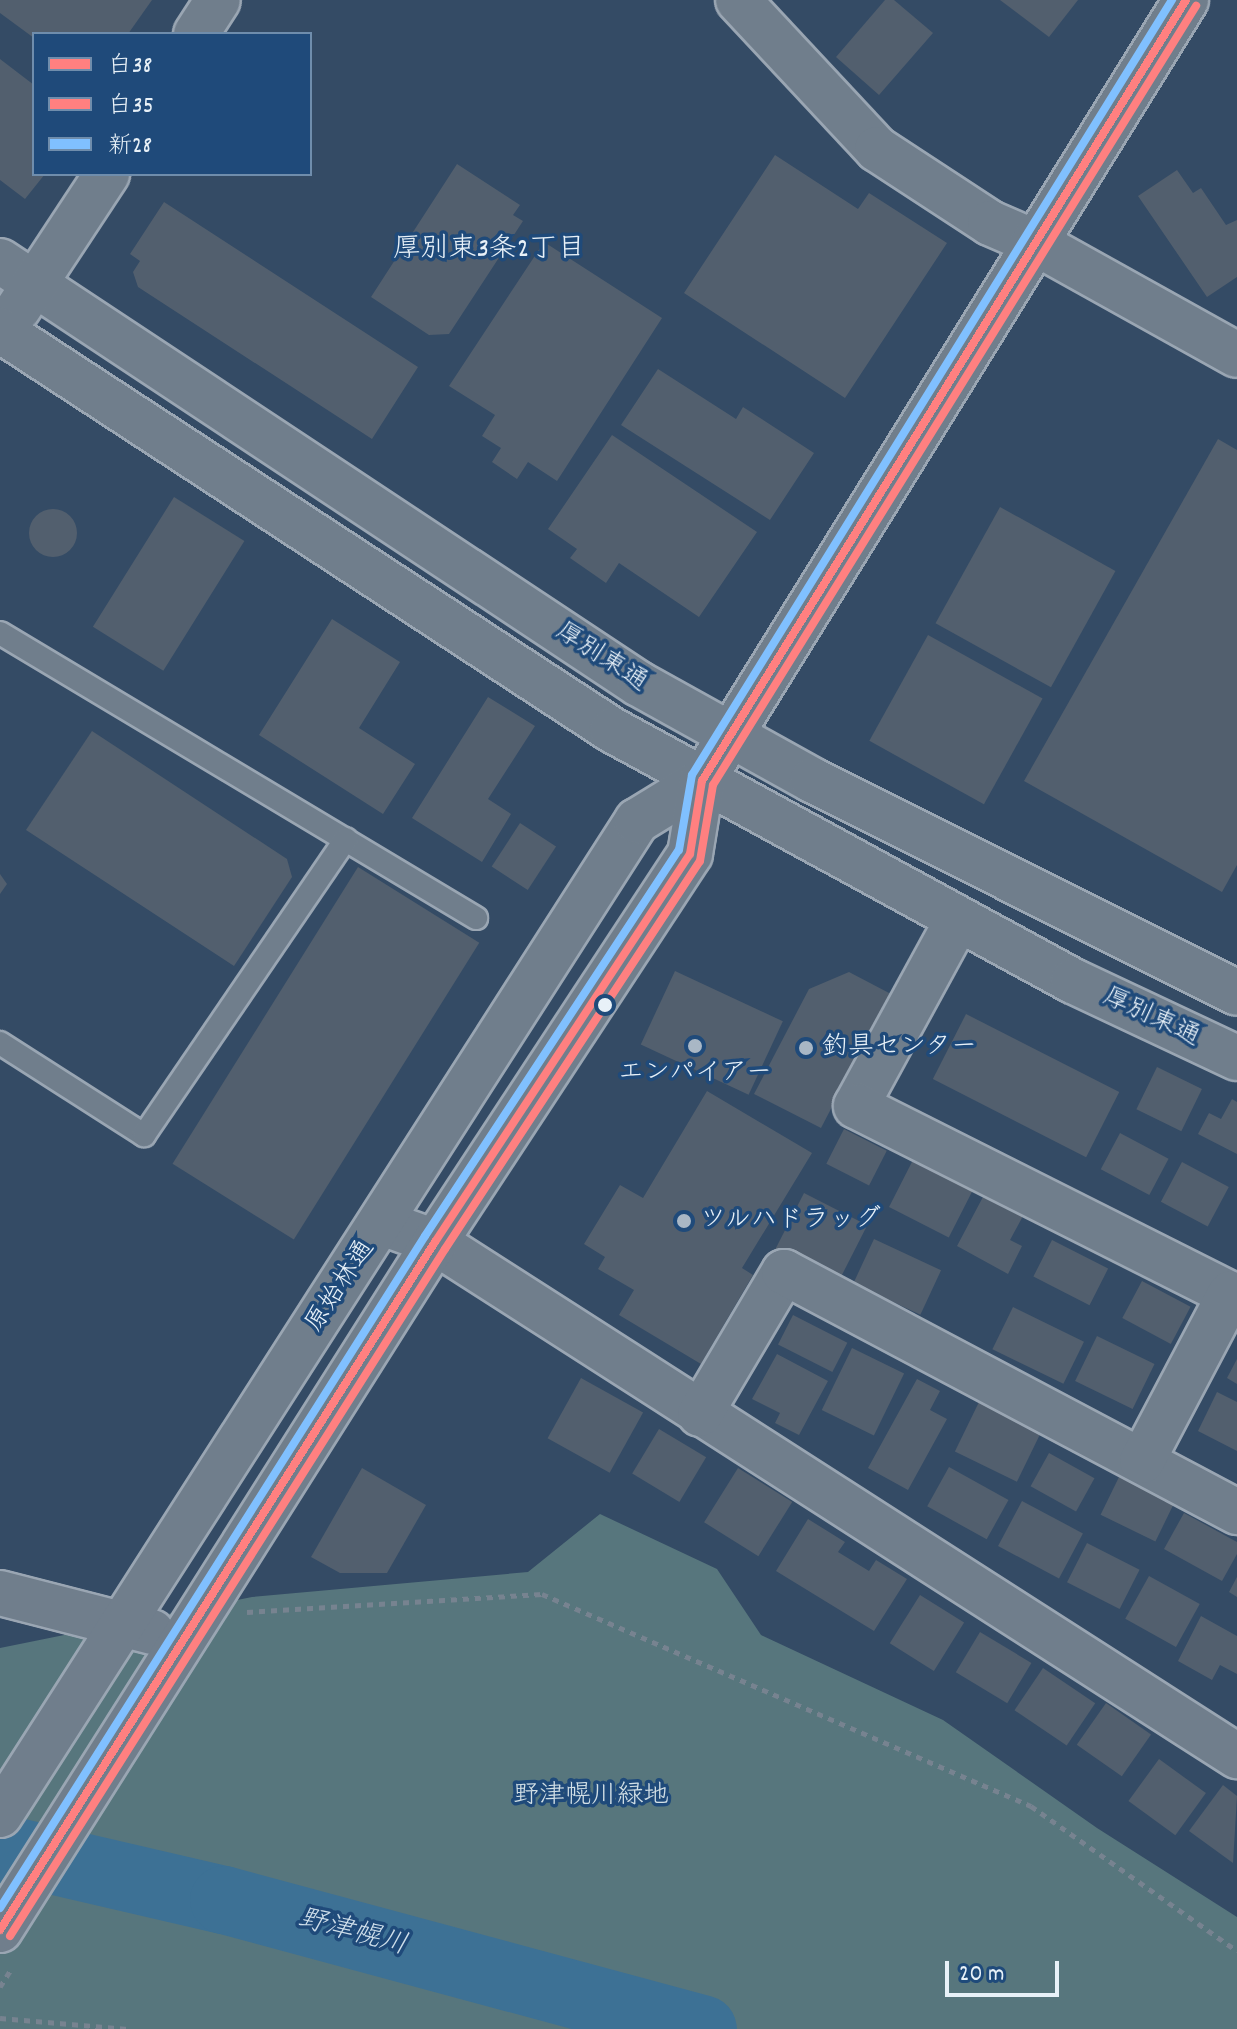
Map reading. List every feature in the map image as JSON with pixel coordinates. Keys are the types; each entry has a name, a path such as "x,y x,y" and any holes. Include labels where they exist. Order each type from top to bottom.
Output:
{"street":[{"path":"197,32 218,0"},
{"path":"738,0 877,149 990,223 1034,242 1234,349"},
{"name":"原始林通","path":"0,1930 435,1242 690,854 702,781 1186,0"},
{"path":"0,330 37,285 106,176"},
{"name":"厚別東通","path":"0,261 639,684 840,795 1237,993"},
{"name":"厚別東通","path":"0,330 612,730 958,919 1237,1058"},
{"name":"原始林通","path":"0,1815 637,821 702,781"},
{"path":"958,919 856,1106 1234,1296 1142,1461"},
{"path":"382,1223 435,1242 1237,1756"},
{"path":"700,1414 784,1272 1237,1512"},
{"path":"0,1593 126,1622 181,1643"}],"lane":[{"path":"0,633 476,918"},
{"path":"0,1043 144,1135 346,839"}],"path":[{"path":"238,1613 542,1594 1031,1806 1237,1951"},
{"path":"0,2018 128,2029"}],"green space":[{"name":"野津幌川緑地","path":"600,1514 717,1569 761,1635 943,1720 1097,1828 1237,1917 1237,2029 0,2029 0,1648 252,1597 528,1572"}],"building":[{"path":"0,0 152,0 129,32 32,32 32,37 0,13"},
{"path":"885,0 894,0 933,33 879,95 836,57"},
{"path":"1000,0 1078,0 1049,37"},
{"path":"0,59 32,83 32,176 43,176 25,199 0,180"},
{"path":"775,155 858,209 869,193 947,243 845,398 684,293"},
{"path":"457,164 520,205 513,215 523,221 449,334 429,335 371,297"},
{"path":"1177,170 1193,193 1201,188 1226,225 1237,220 1237,277 1207,297 1138,196"},
{"path":"164,202 418,367 372,439 138,287 133,272 140,261 130,254"},
{"path":"544,242 662,318 557,481 528,462 517,479 492,462 501,448 482,436 495,415 449,386"},
{"path":"658,369 736,419 743,407 814,453 770,520 621,425"},
{"path":"612,435 757,532 699,617 619,563 606,583 570,558 577,549 548,529"},
{"path":"1218,439 1237,450 1237,865 1222,892 1024,781"},
{"path":"174,497 244,541 163,671 93,627"},
{"path":"1000,507 1115,571 1051,687 936,623"},
{"path":"53,509 62,510 70,516 76,524 76,542 70,550 62,556 53,557 44,556 36,550 30,542 29,533 30,524 36,516 44,510"},
{"path":"332,619 400,662 359,728 415,764 383,814 259,735"},
{"path":"928,635 1043,699 984,804 869,741"},
{"path":"488,697 535,726 488,799 511,814 482,862 412,818"},
{"path":"92,731 287,859 292,877 234,966 26,830"},
{"path":"520,823 556,846 528,890 492,867"},
{"path":"358,867 479,943 294,1240 173,1164"},
{"path":"0,874 7,884 0,894"},
{"path":"675,971 783,1021 749,1095 641,1044"},
{"path":"849,972 891,994 821,1128 754,1094 809,989"},
{"path":"966,1014 1119,1092 1086,1157 933,1079"},
{"path":"1157,1067 1202,1089 1181,1131 1136,1109"},
{"name":"ツルハドラッグ","path":"707,1091 812,1153 742,1268 753,1275 701,1364 619,1315 634,1290 598,1269 605,1257 584,1244 620,1185 643,1198"},
{"path":"1232,1099 1237,1102 1237,1154 1198,1134 1209,1113 1221,1119"},
{"path":"844,1129 887,1151 869,1186 826,1164"},
{"path":"1120,1133 1169,1159 1149,1195 1101,1169"},
{"path":"914,1158 974,1188 949,1237 889,1207"},
{"path":"1182,1162 1229,1187 1208,1227 1161,1202"},
{"path":"804,1193 867,1225 838,1282 775,1250"},
{"path":"984,1195 1023,1216 1010,1240 1022,1246 1008,1274 957,1246"},
{"path":"874,1239 941,1270 920,1315 853,1283"},
{"path":"1052,1240 1108,1269 1090,1305 1033,1277"},
{"path":"1142,1281 1191,1307 1171,1344 1122,1318"},
{"path":"1013,1307 1084,1342 1063,1384 992,1349"},
{"path":"793,1315 847,1343 832,1372 778,1344"},
{"path":"1097,1336 1155,1364 1133,1409 1075,1381"},
{"path":"852,1348 904,1373 874,1435 822,1410"},
{"path":"777,1354 828,1381 799,1435 775,1423 780,1413 752,1399"},
{"path":"1237,1359 1237,1384 1227,1378"},
{"path":"581,1378 643,1412 610,1473 548,1438"},
{"path":"917,1379 940,1391 930,1410 947,1419 908,1490 868,1468"},
{"path":"1217,1392 1237,1402 1237,1451 1198,1431"},
{"path":"979,1402 1041,1432 1017,1482 955,1451"},
{"path":"659,1429 706,1457 679,1502 632,1474"},
{"path":"1049,1453 1094,1478 1076,1511 1031,1486"},
{"path":"949,1467 1008,1500 987,1539 927,1506"},
{"path":"362,1468 426,1505 387,1573 340,1573 311,1557"},
{"path":"738,1468 792,1502 758,1556 704,1522"},
{"path":"1119,1477 1174,1504 1155,1541 1101,1515"},
{"path":"1022,1501 1083,1533 1059,1578 998,1546"},
{"path":"1184,1513 1237,1542 1237,1554 1222,1581 1164,1549"},
{"path":"808,1519 845,1542 838,1552 869,1571 876,1560 907,1579 874,1631 776,1571"},
{"path":"1087,1543 1140,1570 1120,1609 1067,1582"},
{"path":"1149,1576 1200,1604 1176,1647 1125,1619"},
{"path":"1237,1577 1237,1597 1229,1592"},
{"path":"920,1595 964,1623 934,1671 890,1643"},
{"path":"1201,1616 1237,1636 1237,1674 1220,1665 1212,1680 1178,1661"},
{"path":"980,1632 1031,1663 1007,1703 956,1672"},
{"path":"1043,1668 1095,1703 1067,1746 1014,1710"},
{"path":"1106,1703 1151,1735 1122,1776 1077,1745"},
{"path":"1159,1759 1206,1793 1175,1835 1128,1801"},
{"path":"1223,1785 1237,1796 1233,1863 1189,1831"}],"waterway":[{"name":"野津幌川","path":"0,1848 224,1900 703,2029"}],"transit line":[{"name":"新28","path":"0,1908 425,1236 679,850 692,775 1172,0"},
{"name":"白38","path":"0,1930 435,1242 690,854 702,781 1186,0"},
{"name":"白35","path":"10,1936 445,1249 700,861 713,785 1196,6"}],"place":[{"name":"エンパイアー","path":"695,1046"},
{"name":"釣具センター","path":"806,1048"},
{"name":"ツルハドラッグ","path":"684,1221"}],"district":[{"name":"厚別東3条2丁目","path":"489,251"}]}
